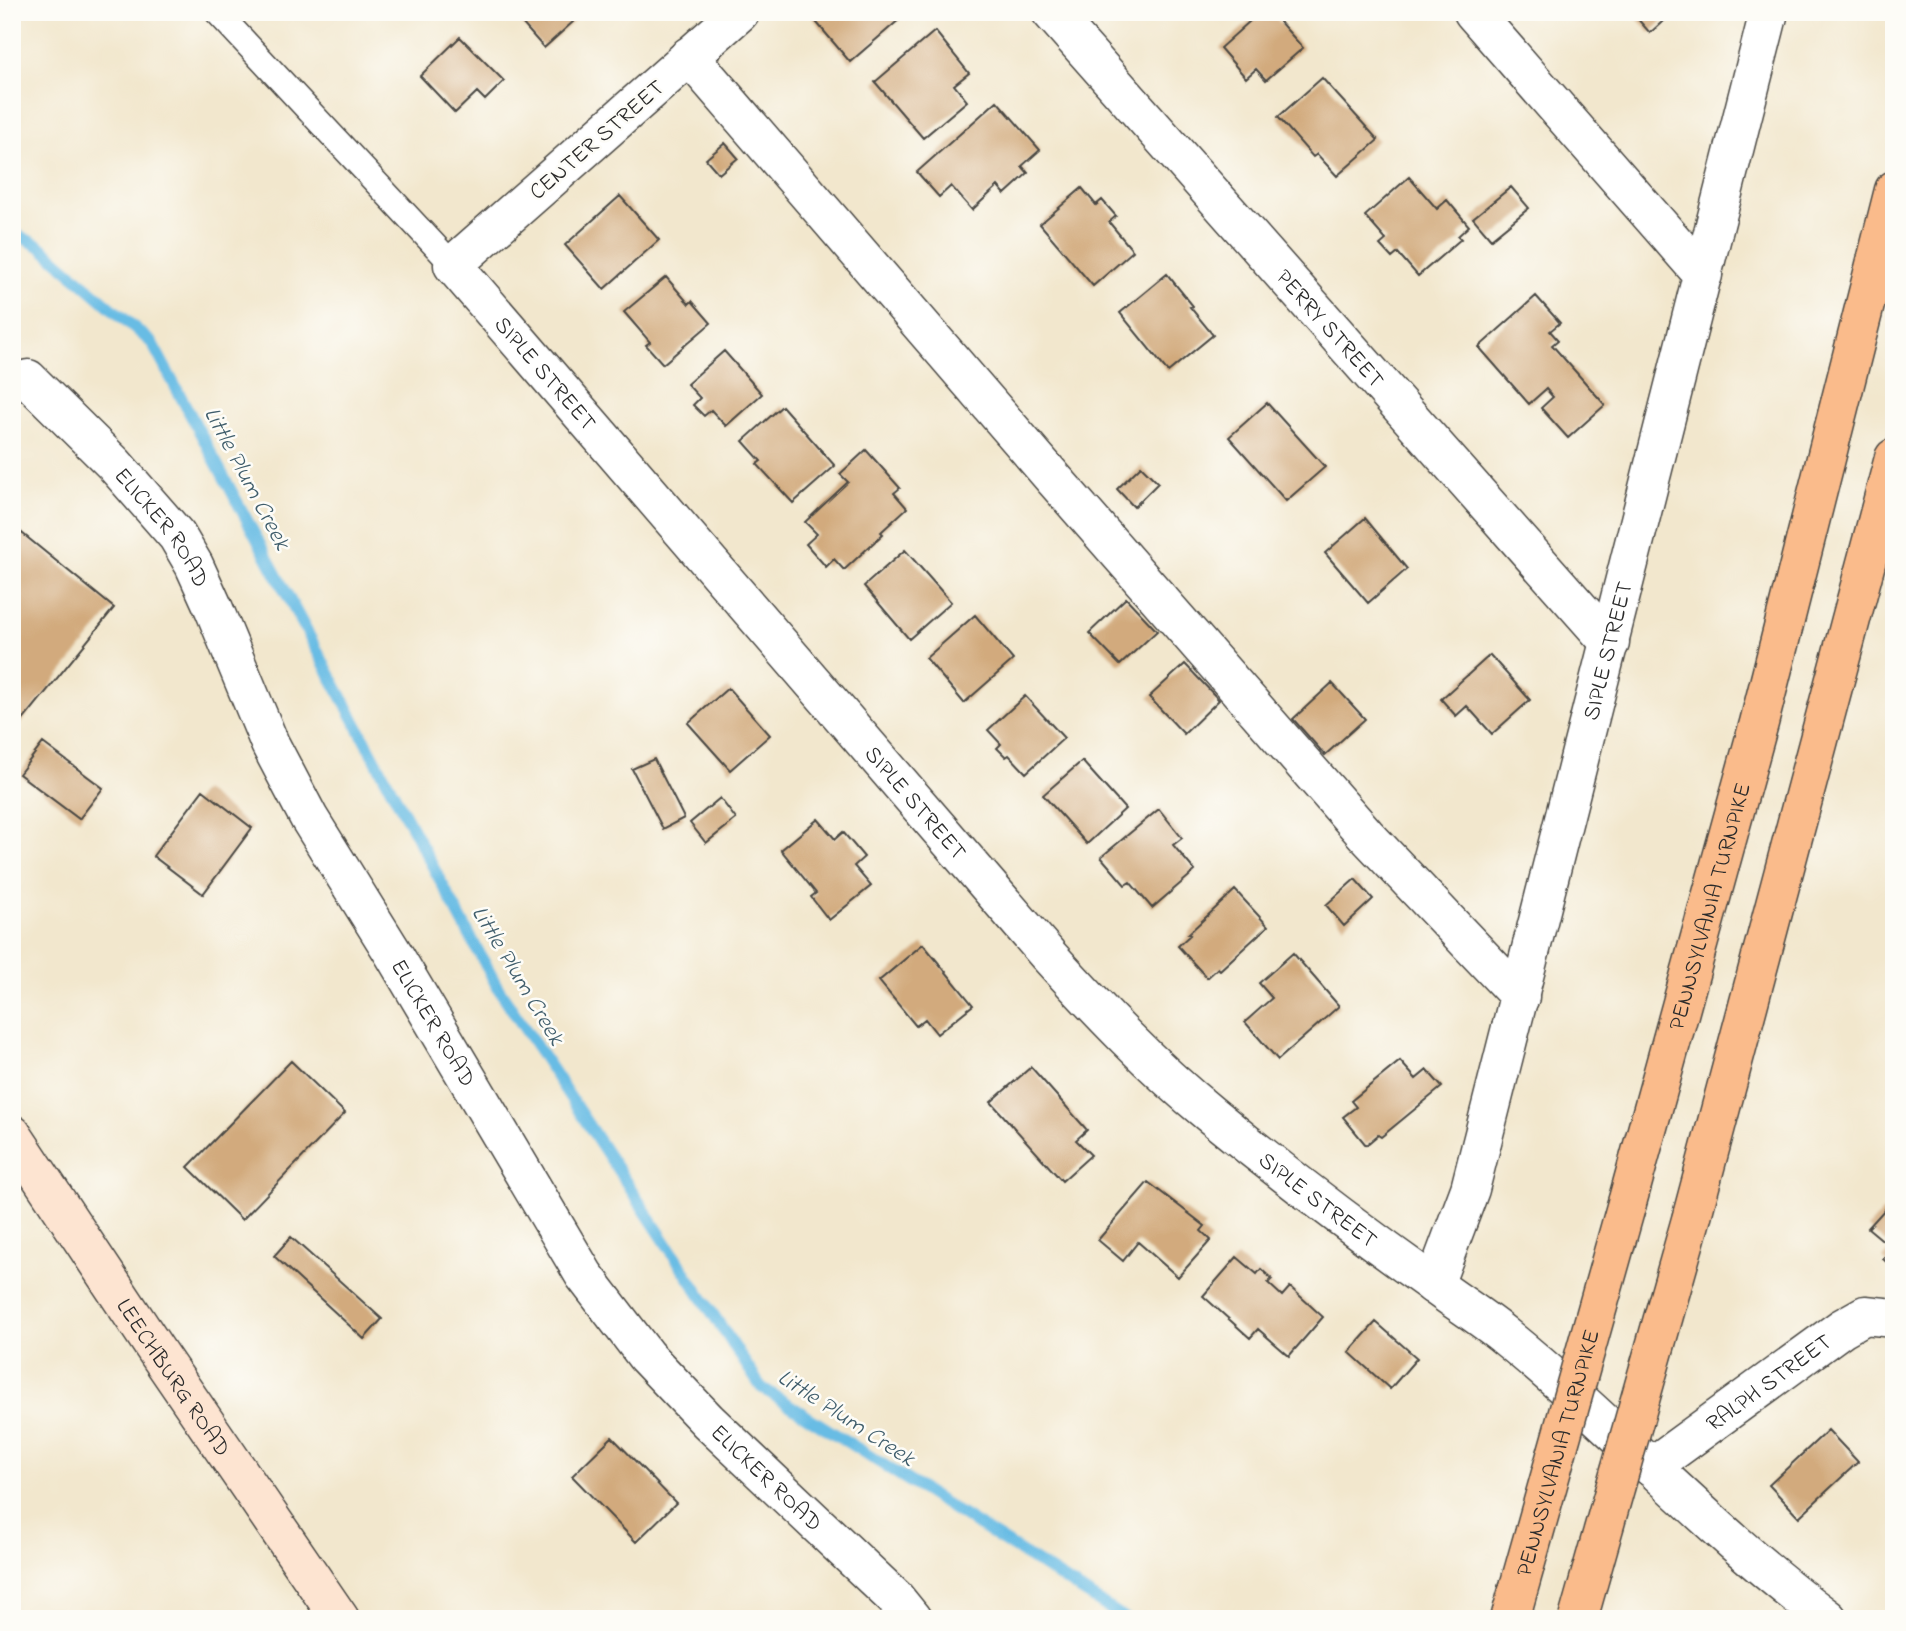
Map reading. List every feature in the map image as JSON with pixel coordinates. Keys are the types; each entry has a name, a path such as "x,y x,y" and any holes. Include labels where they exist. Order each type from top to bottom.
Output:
{"highway":[{"name":"PENNSYLVANIA TURNPIKE","path":"1510,1619 1759,723 1894,190"},
{"path":"1578,1619 1692,1216 1894,458"}],"street":[{"name":"CENTER STREET","path":"453,265 740,12"},
{"name":"PERRY STREET","path":"1051,12 1610,643"},
{"path":"1473,12 1703,275"},
{"name":"SIPLE STREET","path":"1434,1285 1470,1189 1769,12"},
{"path":"689,56 1357,825 1520,997"},
{"name":"SIPLE STREET","path":"453,265 1039,945 1100,1012 1209,1114 1434,1285 1483,1318 1589,1406 1734,1544 1828,1619"},
{"name":"ELICKER ROAD","path":"20,386 114,464 177,536 209,598 270,744 309,818 393,953 584,1275 646,1356 708,1421 895,1598 912,1619"},
{"name":"LEECHBURG ROAD","path":"12,1134 340,1619"},
{"name":"RALPH STREET","path":"1651,1467 1842,1328 1865,1315 1894,1318"}],"lane":[{"path":"217,12 453,265"}],"building":[{"path":"584,12 544,48 514,14"},
{"path":"818,12 908,12 850,62 812,17"},
{"path":"1260,12 1271,12 1303,48 1266,80 1256,69 1246,78 1220,48"},
{"path":"1641,12 1673,12 1650,33 1636,17"},
{"path":"935,31 969,73 954,85 967,101 923,138 875,82"},
{"path":"460,37 504,81 485,100 477,92 455,113 420,76"},
{"path":"1322,78 1378,140 1337,176 1317,154 1313,157 1278,117"},
{"path":"997,101 1040,150 1022,166 1028,173 1005,194 998,186 972,210 951,186 939,197 917,172"},
{"path":"725,143 738,158 719,174 706,159"},
{"path":"1409,177 1437,209 1447,200 1469,226 1458,236 1461,239 1418,276 1398,253 1392,258 1380,245 1386,240 1365,216"},
{"path":"1511,187 1529,208 1491,239 1473,218"},
{"path":"1082,188 1096,205 1102,200 1116,216 1109,222 1133,251 1093,286 1040,224"},
{"path":"620,196 659,240 604,289 565,245"},
{"path":"1167,274 1213,335 1168,372 1120,313"},
{"path":"666,277 689,304 692,301 711,323 663,364 646,345 650,342 624,312"},
{"path":"1536,296 1560,323 1550,331 1558,340 1552,345 1605,405 1568,438 1541,408 1553,397 1546,389 1529,404 1479,347"},
{"path":"724,351 762,394 726,426 711,410 704,416 693,405 700,398 687,384"},
{"path":"1267,403 1325,467 1286,501 1229,437"},
{"path":"782,406 835,466 793,503 757,464 761,461 743,441"},
{"path":"866,450 900,488 894,493 907,508 844,570 834,559 826,567 806,544 817,534 805,522 848,482 840,474"},
{"path":"1141,466 1158,483 1134,507 1117,489"},
{"path":"1365,518 1407,569 1368,603 1325,553"},
{"path":"12,525 114,608 12,734"},
{"path":"905,550 951,602 909,639 864,586"},
{"path":"1126,598 1157,631 1120,665 1089,633"},
{"path":"975,615 1013,660 964,703 926,658"},
{"path":"1490,655 1530,700 1492,734 1467,706 1456,716 1441,699"},
{"path":"1185,664 1219,700 1184,734 1149,697"},
{"path":"1332,683 1365,719 1325,755 1293,719"},
{"path":"728,688 770,735 730,770 688,723"},
{"path":"1025,696 1064,738 1026,773 1009,755 1006,757 997,748 1001,744 988,730"},
{"path":"43,743 103,788 79,819 19,774"},
{"path":"654,759 684,818 663,829 632,769"},
{"path":"1082,761 1125,809 1087,844 1043,795"},
{"path":"203,790 252,828 203,894 153,856"},
{"path":"720,798 736,819 706,843 690,823"},
{"path":"1159,809 1182,838 1173,845 1195,871 1152,908 1130,882 1125,885 1101,857"},
{"path":"818,819 835,839 843,832 864,857 854,866 871,886 829,920 811,897 816,893 781,850"},
{"path":"1355,879 1373,899 1344,926 1326,905"},
{"path":"1235,890 1268,926 1220,970 1218,968 1207,978 1178,946"},
{"path":"923,944 973,1005 937,1034 925,1019 916,1026 879,981"},
{"path":"1293,953 1339,1006 1278,1060 1245,1022 1272,998 1259,983"},
{"path":"291,1061 345,1113 242,1220 188,1167"},
{"path":"1400,1061 1416,1079 1427,1070 1442,1087 1381,1137 1378,1135 1366,1145 1343,1117 1356,1107 1351,1101"},
{"path":"1031,1067 1087,1130 1076,1140 1091,1155 1062,1181 991,1102"},
{"path":"1148,1182 1205,1226 1201,1231 1211,1240 1178,1277 1138,1242 1123,1261 1098,1240"},
{"path":"1894,1199 1894,1269 1883,1259 1892,1248 1868,1228"},
{"path":"291,1237 382,1319 364,1339 274,1256"},
{"path":"1237,1257 1257,1274 1261,1269 1272,1279 1268,1283 1282,1296 1290,1287 1323,1317 1289,1356 1258,1329 1250,1338 1203,1296"},
{"path":"1376,1322 1417,1358 1390,1389 1349,1352"},
{"path":"1828,1430 1858,1462 1799,1517 1769,1485"},
{"path":"612,1437 676,1503 636,1542 572,1476"}],"waterway":[{"name":"Little Plum Creek","path":"12,232 41,247 152,343 498,988 761,1387 1126,1619"}]}
